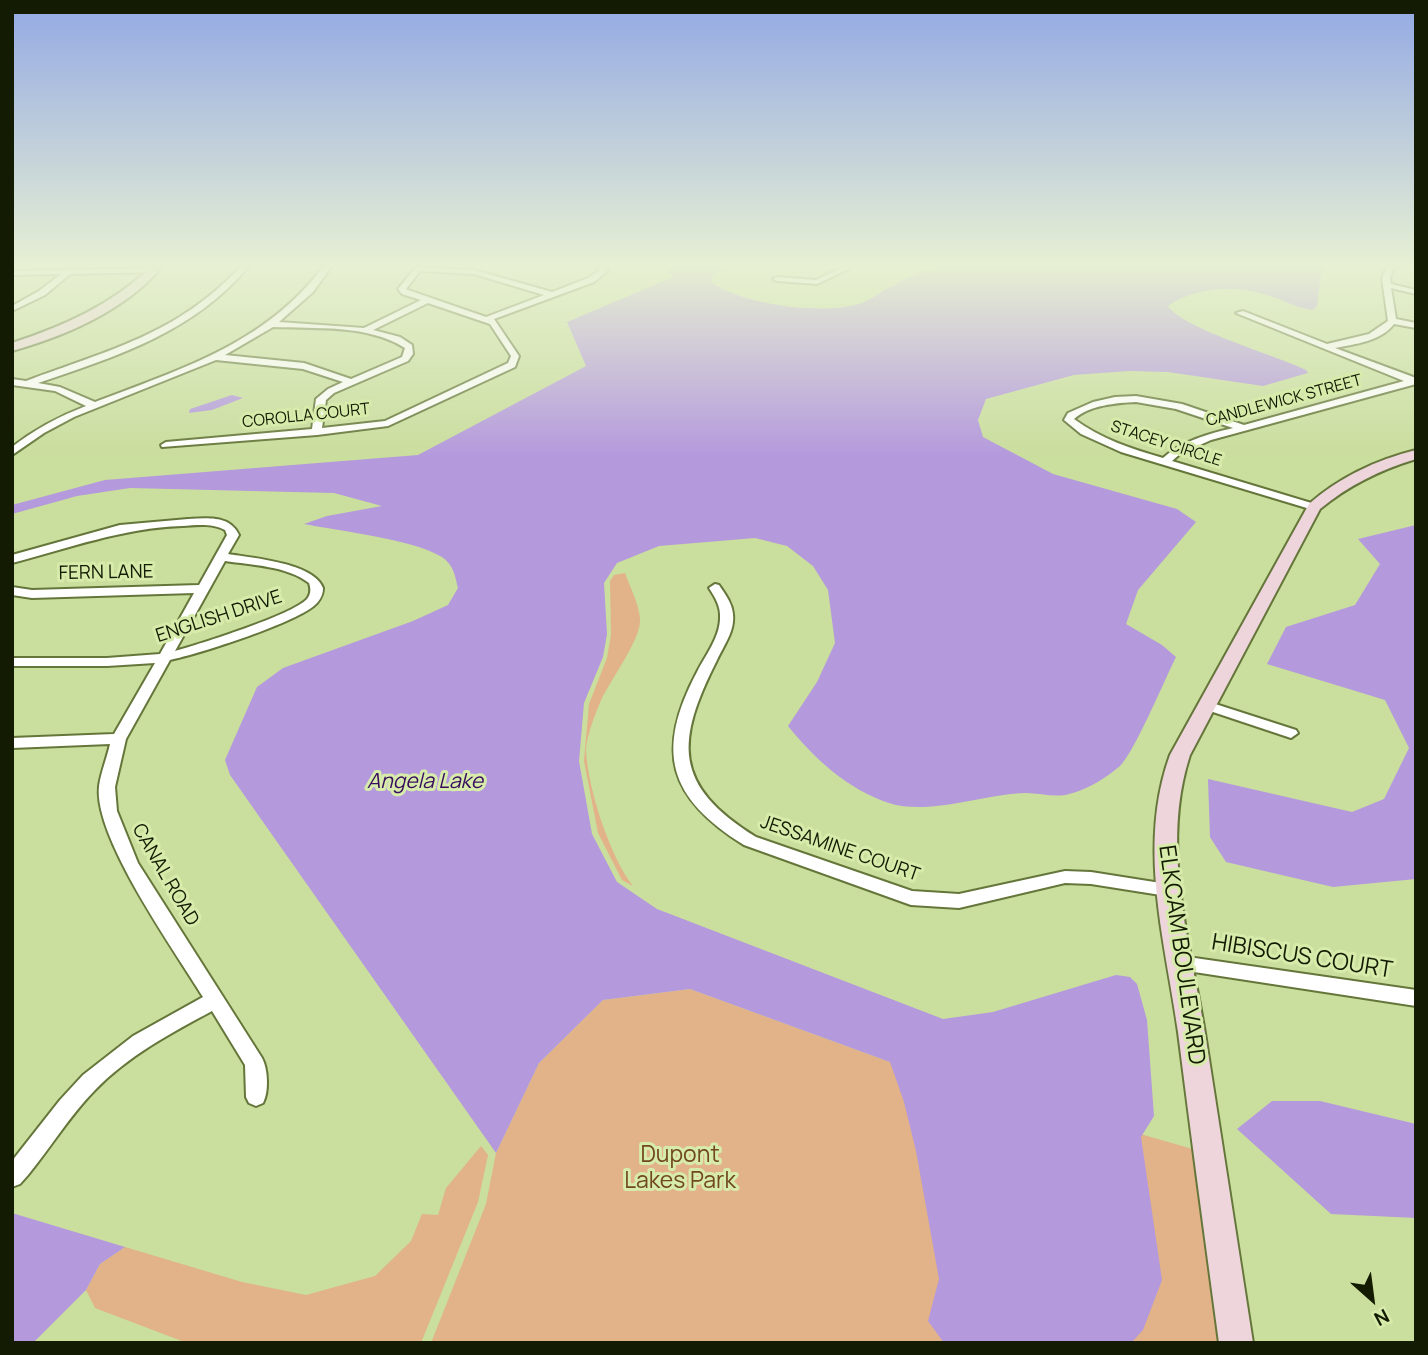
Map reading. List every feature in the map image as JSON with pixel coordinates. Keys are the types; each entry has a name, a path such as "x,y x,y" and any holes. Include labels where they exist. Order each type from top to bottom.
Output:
{"street":[{"path":"12,347 55,330"},
{"path":"29,383 129,347 164,330"},
{"path":"12,452 39,430 93,405 214,357 261,330"},
{"path":"317,432 321,399 352,382 394,365 409,354 409,347 403,342 354,330"},
{"name":"COROLLA COURT","path":"166,445 388,423 508,368 515,361 514,356 499,330"},
{"path":"1284,330 1415,382"},
{"path":"1327,347 1384,330"},
{"path":"214,357 304,366 352,382"},
{"path":"12,382 57,389 93,405"},
{"name":"CANDLEWICK STREET","path":"1165,462 1191,444 1415,382"},
{"name":"STACEY CIRCLE","path":"1243,428 1145,398 1119,399 1071,415 1069,420 1085,432 1125,450 1314,507"},
{"name":"ELKCAM BOULEVARD","path":"1236,1343 1181,963 1167,890 1164,837 1171,781 1180,755 1206,705 1314,507 1335,488 1360,474 1416,454"},
{"name":"CANAL ROAD","path":"12,559 128,526 167,522 215,522 230,528 233,535 119,739 107,787 109,811 130,864 255,1065 256,1097"},
{"name":"ENGLISH DRIVE","path":"12,663 163,658 291,615 312,602 317,594 318,588 314,580 300,573 220,556"},
{"name":"JESSAMINE COURT","path":"715,588 723,599 727,616 724,634 688,704 681,728 679,752 690,788 708,812 736,833 750,841 911,898 960,901 1065,877 1167,890"},
{"name":"FERN LANE","path":"12,591 32,594 201,589"},
{"path":"1206,705 1291,733"},
{"path":"12,743 119,739"},
{"name":"HIBISCUS COURT","path":"1181,963 1416,998"},
{"path":"12,1177 76,1096 112,1062 143,1040 215,1000"}],"green space":[{"path":"625,573 638,607 639,628 599,705 586,751 591,784 602,822 616,858 633,886 622,880 598,833 584,761 589,704 607,658 611,635 610,581 614,575"},
{"name":"Dupont Lakes Park","path":"690,989 890,1062 1196,1150 1219,1343 431,1343 486,1204 496,1153 539,1063 603,1000"},
{"path":"481,1146 488,1155 478,1202 421,1343 187,1343 95,1308 86,1290 100,1264 125,1247 242,1282 306,1295 375,1276 411,1241 422,1214 438,1215 446,1188"}],"water":[{"name":"Angela Lake","path":"571,330 1206,330 1292,364 1308,373 1263,386 1168,372 1129,371 1074,375 986,399 978,420 983,437 1053,474 1177,509 1196,522 1138,590 1126,624 1162,645 1176,657 1141,732 1120,766 1096,783 1064,795 1010,794 939,806 905,806 889,803 859,790 833,772 788,726 817,682 835,643 828,590 813,566 787,546 755,538 659,546 617,563 604,583 607,634 603,657 584,703 579,761 592,834 617,882 657,909 943,1019 993,1012 1116,975 1130,977 1137,984 1147,1020 1154,1116 1141,1137 1162,1280 1143,1330 1131,1343 944,1343 928,1321 939,1279 916,1151 904,1102 890,1062 690,989 603,1000 539,1063 496,1153 230,775 225,760 257,687 283,668 413,621 448,605 458,588 451,566 440,556 393,540 304,524 327,516 382,506 334,493 130,488 77,496 12,514 12,505 105,480 418,455 586,366"},
{"path":"232,395 243,398 212,410 189,413 190,409"},
{"path":"1416,525 1416,879 1333,887 1226,862 1210,837 1208,779 1352,812 1384,799 1409,748 1385,700 1267,664 1286,627 1355,605 1380,564 1358,539"},
{"path":"1272,1101 1320,1101 1416,1124 1416,1218 1331,1214 1237,1129"},
{"path":"12,1213 125,1247 100,1264 86,1290 33,1343 12,1343"}]}
